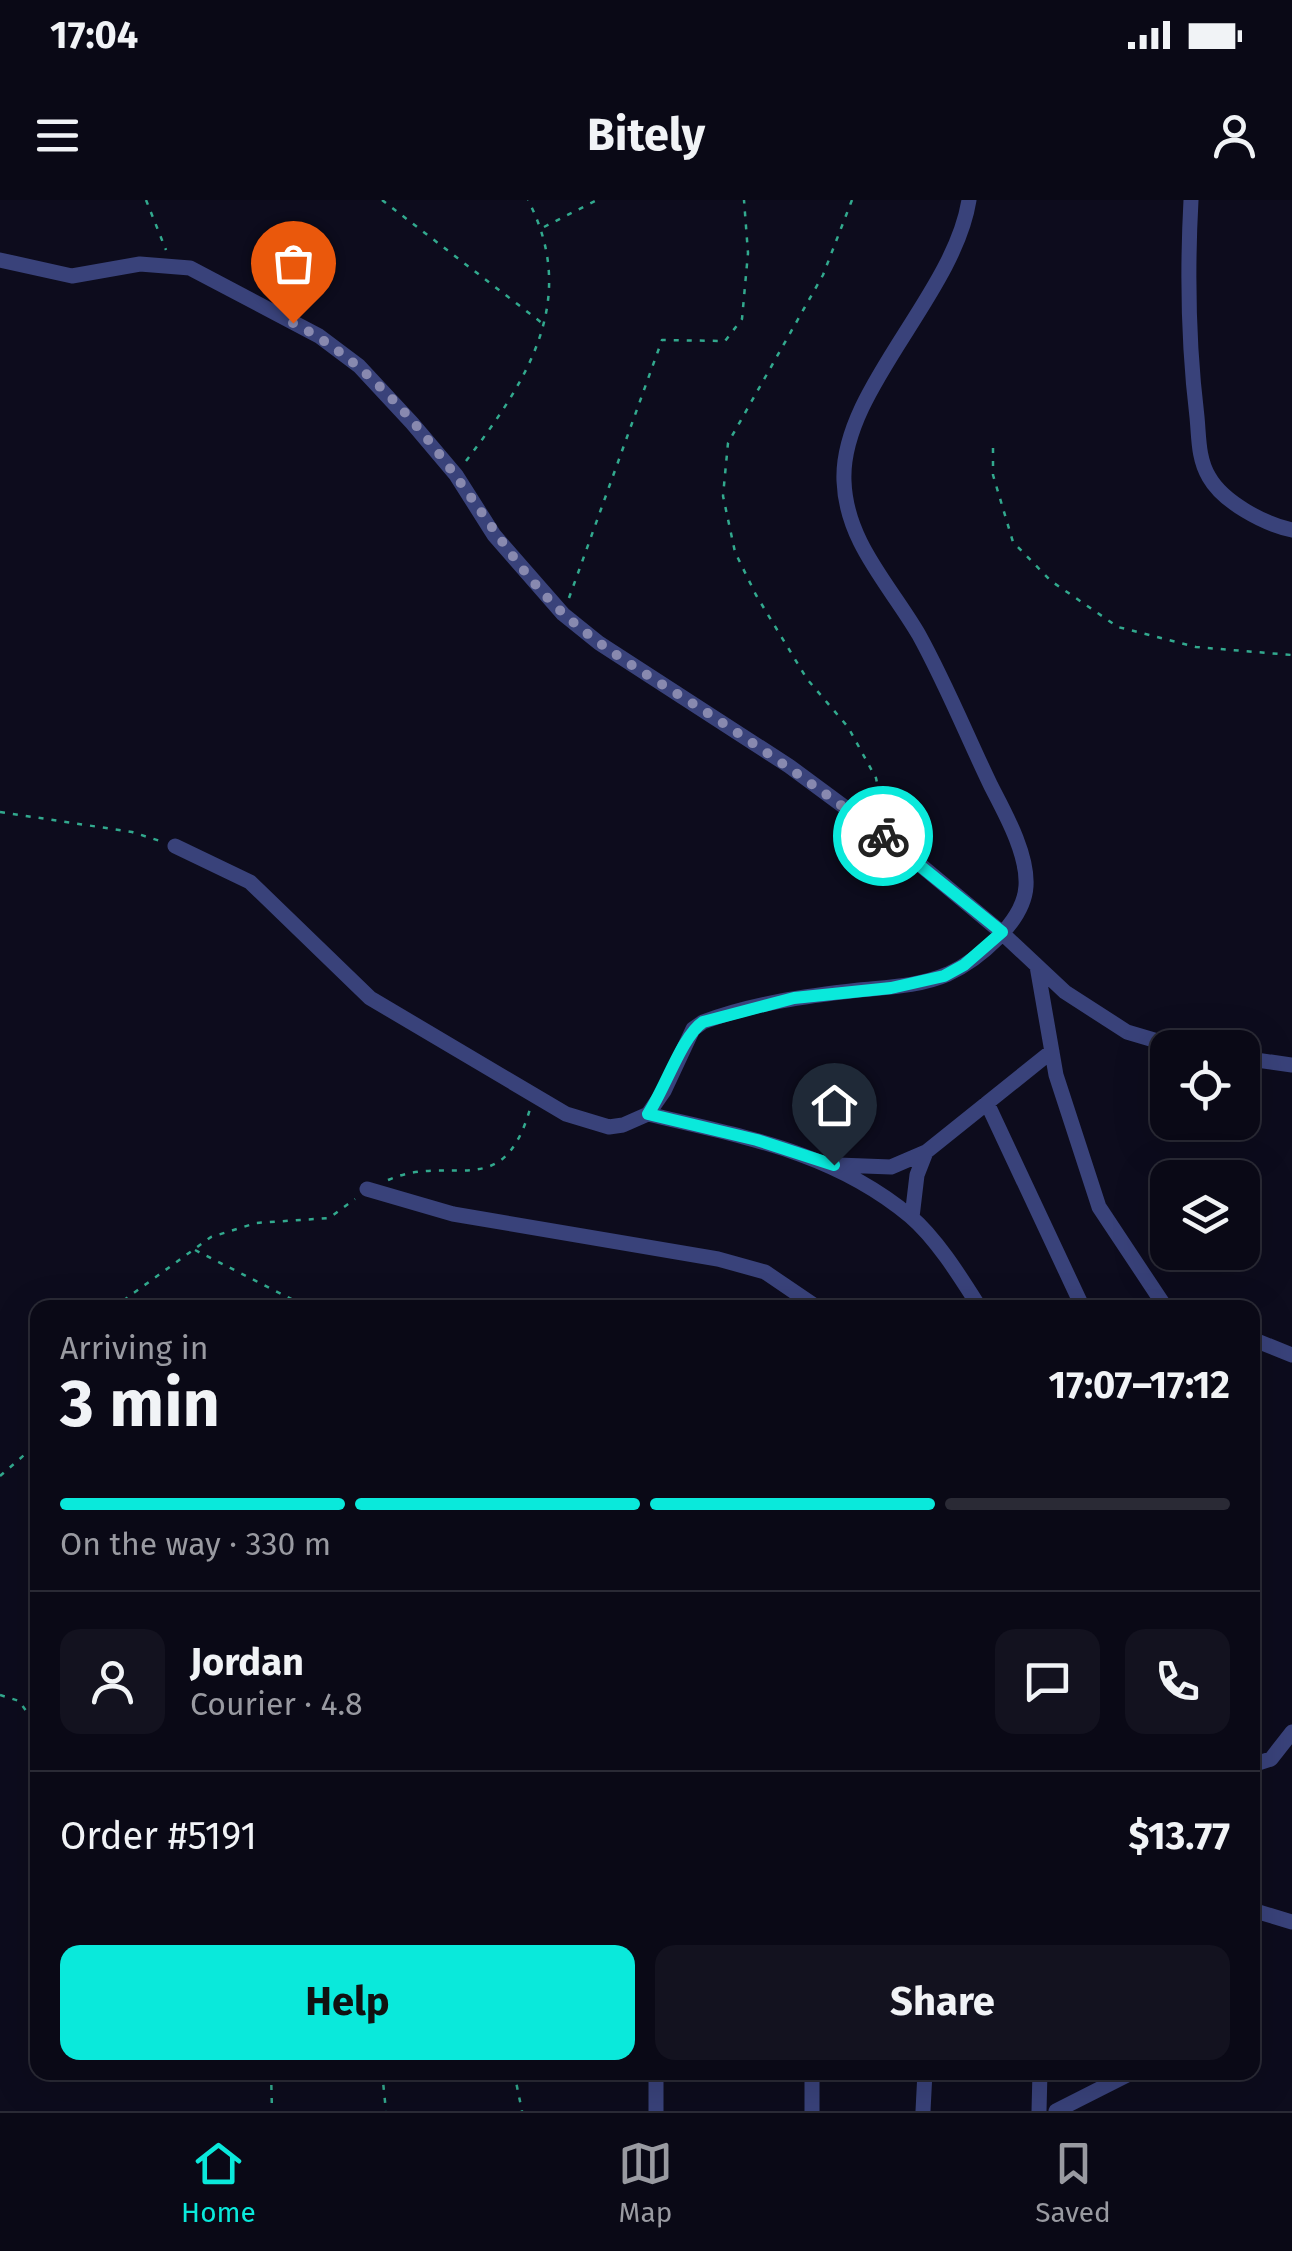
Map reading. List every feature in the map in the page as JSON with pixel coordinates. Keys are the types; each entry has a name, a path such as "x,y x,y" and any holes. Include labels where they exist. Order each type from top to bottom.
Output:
{"street":[{"path":"174,846 250,882 370,998 566,1114 609,1127 648,1114 664,1091 693,1030 703,1022 794,998 891,988 944,976 964,965 1002,932 1017,913 1026,886 1021,857 918,634 852,526 844,480 848,443 904,332 957,248 969,200"},
{"path":"1191,200 1188,338 1201,459 1210,479 1226,495 1259,518 1292,530"},
{"path":"0,260 72,276 140,264 190,268 319,336 359,366 456,475 494,534 563,614 599,643 789,766 888,840 1002,932 1065,992 1127,1032 1150,1039"},
{"path":"1037,966 1056,1076 1099,1207 1161,1300"},
{"path":"834,1165 891,1166 926,1152 1052,1051"},
{"path":"1260,1061 1292,1065"},
{"path":"987,1103 1080,1300"},
{"path":"648,1114 757,1140 834,1165 912,1217 974,1300"},
{"path":"912,1217 917,1175 926,1152"},
{"path":"368,1189 453,1214 718,1259 764,1272 806,1300"},
{"path":"1260,1342 1292,1355"},
{"path":"1260,1763 1270,1759 1292,1732"},
{"path":"1260,1912 1292,1922"},
{"path":"656,2080 656,2111"},
{"path":"812,2080 812,2111"},
{"path":"923,2111 925,2080"},
{"path":"1040,2080 1040,2111"},
{"path":"1056,2111 1117,2080"}],"path":[{"path":"146,200 172,264"},
{"path":"382,200 543,324"},
{"path":"456,475 508,406 543,324 552,272 542,228 528,200"},
{"path":"542,228 597,200"},
{"path":"563,614 662,340 725,340 742,319 748,254 744,200"},
{"path":"852,200 822,275 728,443 723,496 735,552 756,595 807,679 848,727 876,778 888,840"},
{"path":"993,448 993,475 1013,542 1064,590 1118,627 1196,647 1292,656"},
{"path":"0,812 132,832 174,846"},
{"path":"124,1300 212,1238 256,1224 329,1218 368,1189 395,1176 462,1172 488,1166 508,1156 520,1142 534,1096"},
{"path":"194,1250 294,1300"},
{"path":"0,1476 30,1450"},
{"path":"0,1695 19,1701 30,1715"},
{"path":"270,2080 272,2111"},
{"path":"383,2080 386,2111"},
{"path":"516,2080 522,2111"}],"way so far":[{"path":"293,323 319,336 359,366 456,475 494,534 563,614 599,643 789,766 883,836"}],"route":[{"path":"834,1165 757,1140 648,1114 698,1024 794,998 891,988 944,976 964,965 1002,932 883,836"}]}
